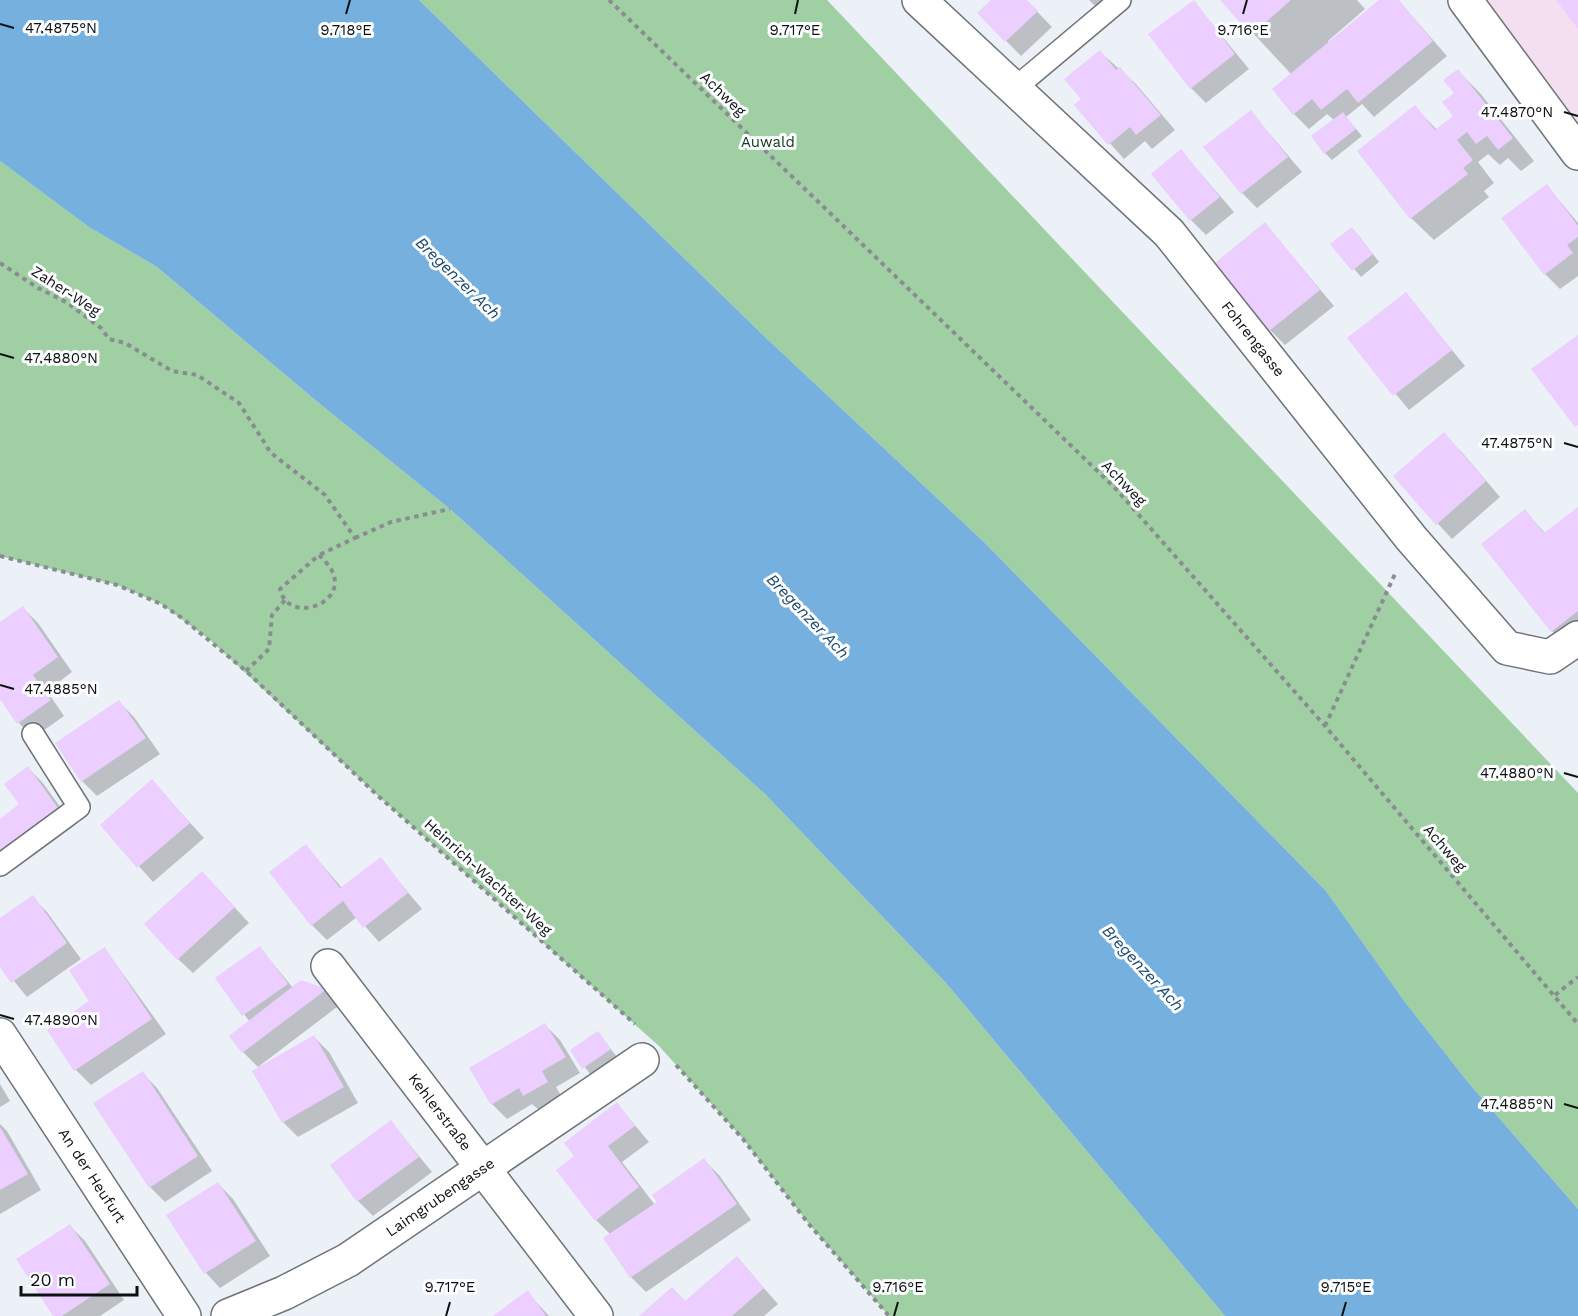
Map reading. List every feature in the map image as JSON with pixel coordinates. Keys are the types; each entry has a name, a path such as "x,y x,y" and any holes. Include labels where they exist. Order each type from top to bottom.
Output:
{"street":[{"name":"Fohrengasse","path":"919,0 1169,233 1411,538 1506,648 1550,657 1578,638"},
{"path":"1465,0 1578,153"},
{"name":"Kehlerstraße","path":"328,966 596,1316"},
{"name":"An der Heufurt","path":"0,1035 184,1316"},
{"name":"Laimgrubengasse","path":"228,1316 284,1293 348,1260 483,1168 642,1045"}],"lane":[{"path":"1014,89 1120,0"},
{"path":"0,865 79,807 33,734"}],"path":[{"name":"Achweg","path":"609,0 1116,489 1325,726 1578,1024"},
{"name":"Zaher-Weg","path":"0,262 73,307 101,328 109,339 133,347 172,371 197,375 239,403 271,453 325,495 355,538"},
{"path":"319,555 332,570 335,586 331,595 323,604 313,608 302,608 285,600 280,589 319,555 391,522 450,509"},
{"path":"1325,726 1411,538"},
{"name":"Heinrich-Wachter-Weg","path":"0,556 92,577 141,594 182,618 246,671 642,1045"},
{"path":"246,671 269,649 272,615 285,600"},
{"path":"1555,995 1578,977"},
{"path":"675,1063 743,1139 808,1223 889,1316"}],"shaded area":[{"path":"1452,0 1578,0 1578,166"}],"green space":[{"name":"Auwald","path":"419,0 827,0 1578,793 1578,1209 1467,1081 1405,1002 1326,891 985,543 764,336"},
{"path":"0,161 89,227 157,267 320,404 450,509 766,795 946,983 1225,1316 889,1316 808,1223 743,1139 659,1046 376,794 210,640 161,604 117,585 0,556"}],"water":[{"name":"Bregenzer Ach","path":"0,0 419,0 764,336 985,543 1326,891 1405,1002 1467,1081 1578,1209 1578,1316 1225,1316 946,983 766,795 450,509 320,404 157,267 89,227 0,161"}],"building":[{"path":"991,0 1027,0 1038,11 1005,42 977,13"},
{"path":"1194,0 1235,54 1190,89 1148,34"},
{"path":"1220,0 1291,0 1251,35"},
{"path":"1379,0 1399,0 1433,41 1358,103 1347,89 1321,110 1312,99 1293,115 1272,89"},
{"path":"1556,0 1578,0 1578,29"},
{"path":"1100,50 1116,70 1120,67 1161,115 1136,135 1130,127 1108,145 1074,105 1081,99 1064,79"},
{"path":"1458,69 1513,138 1498,150 1487,136 1476,144 1467,132 1457,140 1473,160 1463,168 1468,174 1410,219 1357,151 1415,105 1435,130 1453,116 1442,102 1454,93 1443,80"},
{"path":"1251,110 1288,157 1241,194 1203,147"},
{"path":"1343,112 1356,129 1324,154 1311,136"},
{"path":"1181,149 1220,197 1190,221 1151,174"},
{"path":"1547,184 1578,226 1578,237 1567,245 1573,253 1544,275 1501,218"},
{"path":"1265,222 1320,290 1269,331 1215,263"},
{"path":"1352,227 1373,254 1352,271 1330,244"},
{"path":"1406,292 1452,350 1393,396 1347,338"},
{"path":"1578,335 1578,425 1575,427 1531,369"},
{"path":"1444,432 1486,481 1436,525 1393,476"},
{"path":"1578,507 1578,611 1551,632 1481,544 1525,509 1544,533"},
{"path":"23,606 58,657 33,675 51,700 17,724 0,699 0,622"},
{"path":"119,700 146,738 81,782 55,743"},
{"path":"28,766 60,811 0,854 0,819 19,804 4,784"},
{"path":"152,779 190,823 137,868 100,825"},
{"path":"306,844 340,888 381,857 408,893 363,928 343,901 311,926 269,872"},
{"path":"202,871 235,907 177,960 144,924"},
{"path":"33,895 67,943 11,983 0,967 0,918"},
{"path":"260,946 288,984 242,1016 215,978"},
{"path":"105,947 152,1019 74,1071 47,1030 89,1001 69,970"},
{"path":"301,980 327,989 242,1053 229,1036"},
{"path":"545,1023 566,1057 542,1071 548,1082 523,1096 519,1088 491,1105 469,1068"},
{"path":"598,1031 611,1049 582,1069 570,1050"},
{"path":"314,1035 344,1087 282,1123 252,1071"},
{"path":"143,1071 198,1156 149,1188 93,1103"},
{"path":"617,1102 635,1126 608,1146 639,1187 595,1221 556,1170 574,1156 564,1143"},
{"path":"391,1120 419,1157 357,1202 330,1165"},
{"path":"0,1127 28,1174 0,1190"},
{"path":"704,1158 737,1204 630,1278 603,1238 657,1202 652,1195"},
{"path":"218,1182 256,1241 204,1274 166,1215"},
{"path":"70,1224 110,1284 62,1316 53,1316 16,1259"},
{"path":"737,1256 764,1288 732,1316 639,1316 672,1287 685,1301"},
{"path":"528,1290 546,1316 493,1316"}]}
